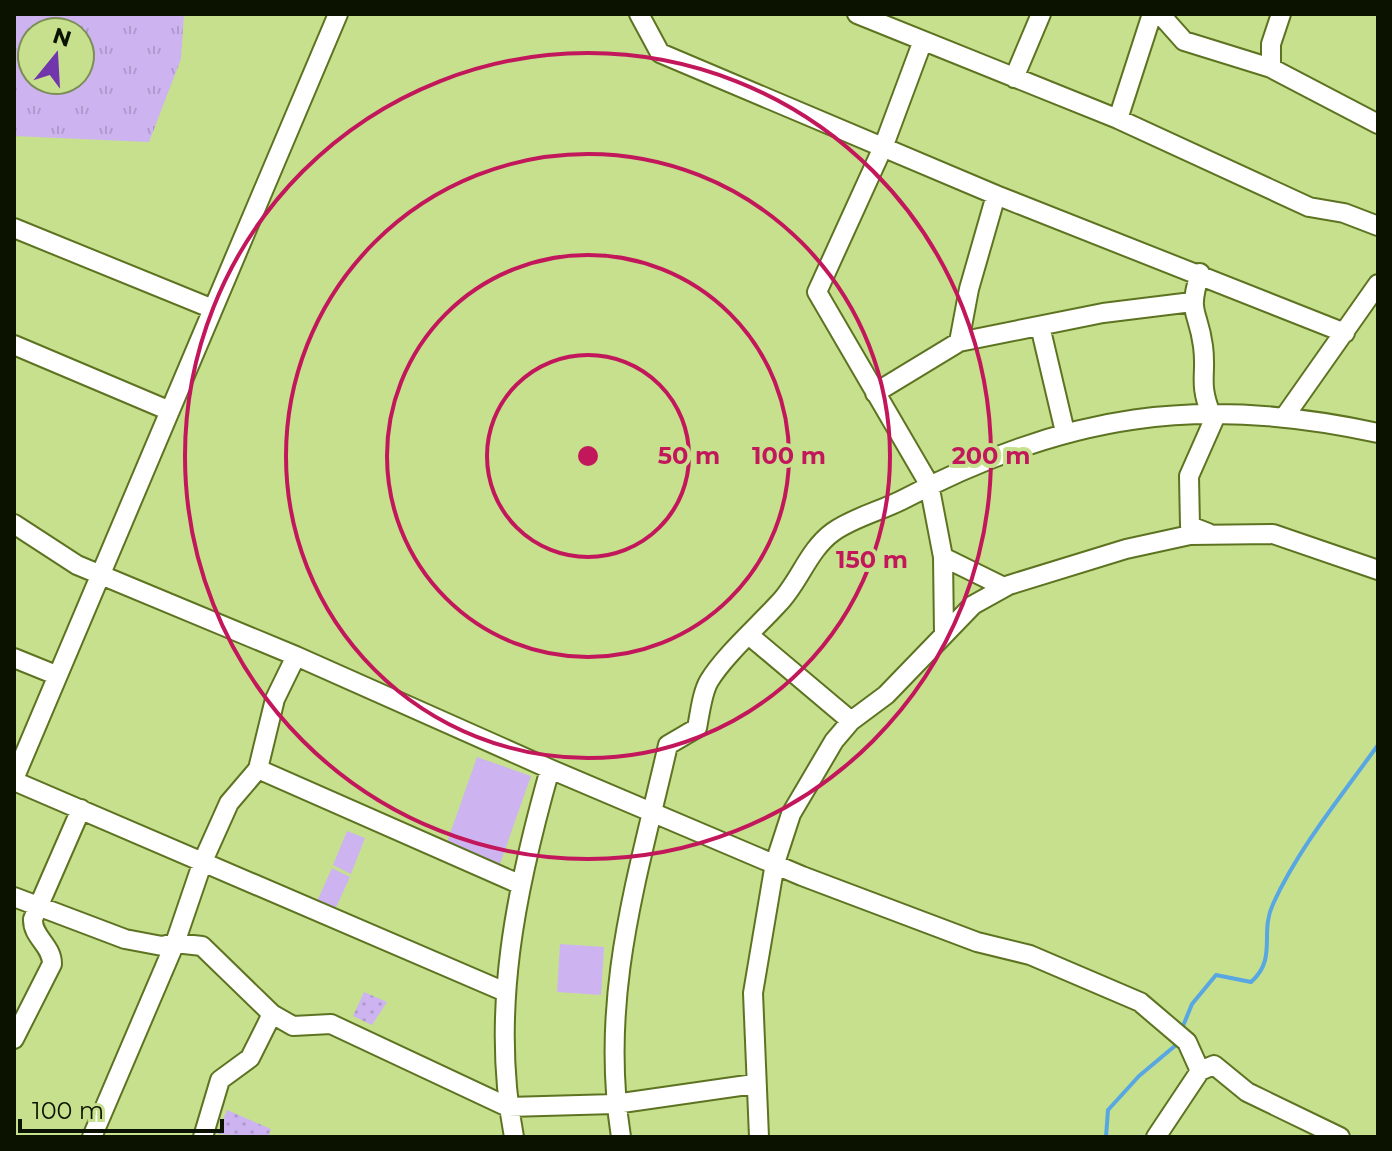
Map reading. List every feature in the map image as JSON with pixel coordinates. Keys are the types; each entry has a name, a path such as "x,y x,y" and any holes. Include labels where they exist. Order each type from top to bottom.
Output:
{"street":[{"path":"639,14 660,53 884,145 996,195 1200,273 1345,333"},
{"path":"857,14 922,43 1118,119 1309,207 1344,213 1378,226"},
{"path":"1014,78 1041,14"},
{"path":"1118,119 1152,14"},
{"path":"1160,14 1184,41 1271,68 1378,124"},
{"path":"1271,68 1271,44 1281,14"},
{"path":"335,15 14,780 503,991"},
{"path":"922,43 884,145 817,292 929,484 943,557 944,634"},
{"path":"959,342 969,289 996,195"},
{"path":"16,233 213,309"},
{"path":"1200,273 1192,302 1204,349 1201,385 1213,414 1189,476 1190,526 1210,534"},
{"path":"1285,416 1378,284"},
{"path":"875,393 959,342 1192,302"},
{"path":"1040,326 1065,432"},
{"path":"14,345 170,411"},
{"path":"621,1137 615,1104 615,996 621,943 668,745 697,728 709,682 781,602 810,557 832,532 929,484 1065,432 1127,418 1192,412 1285,416 1378,433"},
{"path":"14,524 58,554 100,576 296,656 550,769 775,863 977,942 1030,955 1140,1002 1187,1042 1200,1071"},
{"path":"759,1137 754,1084 753,993 775,863 791,814 828,751 851,721 886,695 973,605 1004,587 1126,549 1180,536 1273,534 1378,570"},
{"path":"943,557 1004,587"},
{"path":"750,636 851,721"},
{"path":"92,1137 175,943 203,861 233,795 258,769 275,699 296,656"},
{"path":"14,658 56,675"},
{"path":"258,769 519,884"},
{"path":"514,1137 508,1107 503,991 519,884 550,769"},
{"path":"14,1039 52,964 48,948 32,925 81,809"},
{"path":"14,897 115,937 162,946 175,943 202,946 272,1014 293,1026 331,1024 508,1107 615,1104 754,1084"},
{"path":"203,1137 220,1080 250,1058 272,1014"},
{"path":"1156,1137 1200,1071 1214,1065 1247,1092 1340,1137"}],"green space":[{"path":"14,14 184,14 181,59 149,142 14,136"},
{"path":"477,757 531,776 500,864 446,845"},
{"path":"347,831 365,838 351,874 333,865"},
{"path":"332,868 350,877 332,916 314,908"},
{"path":"560,944 604,947 601,995 557,992"},
{"path":"364,992 387,1002 372,1025 353,1016"},
{"path":"227,1110 271,1129 268,1137 217,1134"}],"waterway":[{"path":"1183,1026 1192,1004 1216,975 1251,982 1259,973 1266,955 1269,915 1283,883 1321,823 1378,745"},
{"path":"1106,1137 1108,1110 1139,1076 1176,1045"}]}
